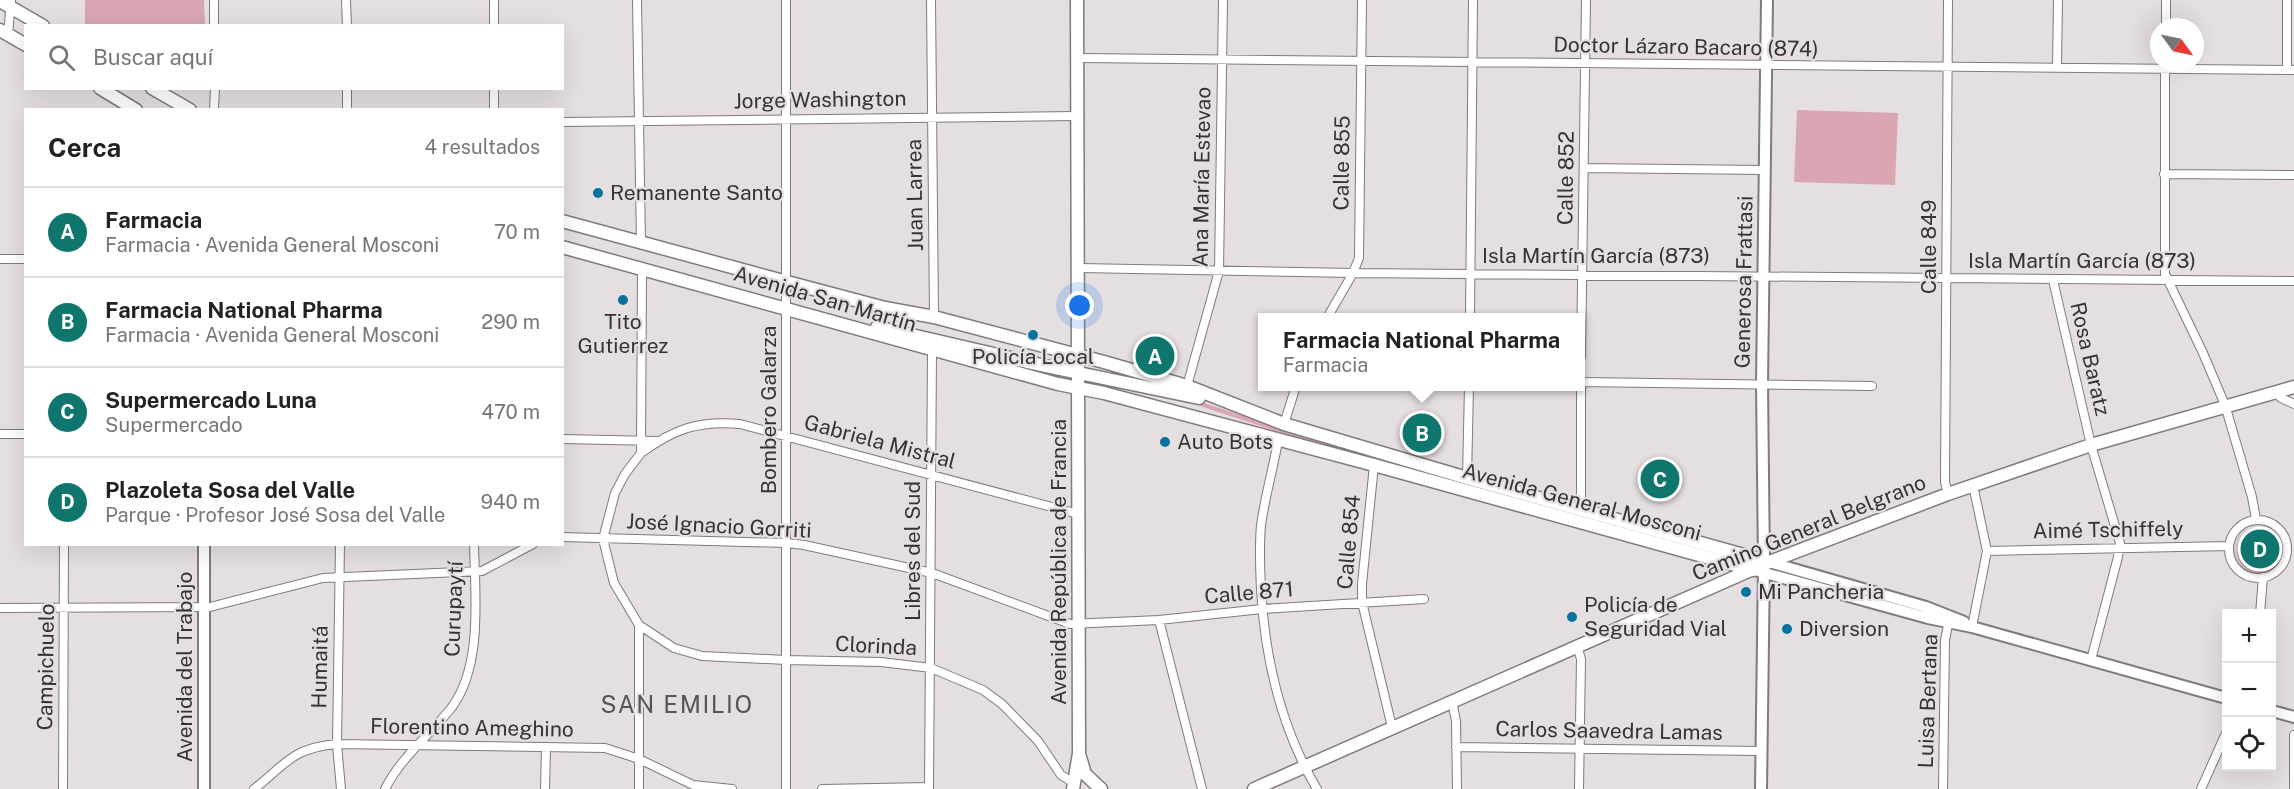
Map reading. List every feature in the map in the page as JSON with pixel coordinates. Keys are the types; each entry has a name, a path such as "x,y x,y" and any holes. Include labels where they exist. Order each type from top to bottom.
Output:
{"main road":[{"name":"Avenida República de Francia","path":"1073,786 1079,753 1077,116 1079,58 1077,0"},
{"name":"Generosa Frattasi","path":"1761,789 1762,384 1767,0"},
{"path":"8,3 40,24"},
{"path":"4,32 24,44"},
{"path":"103,90 133,108"},
{"path":"155,90 187,108"},
{"name":"Avenida San Martín","path":"564,222 885,308 934,317 1078,355"},
{"name":"Avenida San Martín","path":"564,248 932,350 1078,388"},
{"path":"805,314 860,323 1194,397 1284,424"},
{"name":"Avenida General Mosconi","path":"1078,355 1187,386 1284,424 1581,509 1763,566"},
{"name":"Camino General Belgrano","path":"1254,789 1577,645 1763,566 1948,494 2091,445 2294,387"},
{"name":"Avenida General Mosconi","path":"1078,388 1763,566 2222,697"},
{"name":"Avenida del Trabajo","path":"204,546 204,789"},
{"path":"2276,712 2294,717"},
{"name":"Avenida República de Francia","path":"1079,753 1085,774 1101,789"}],"street":[{"path":"213,0 214,24"},
{"path":"346,0 346,24"},
{"path":"494,0 494,24"},
{"path":"637,0 641,243"},
{"name":"Bombero Galarza","path":"786,0 786,789"},
{"name":"Juan Larrea","path":"931,0 934,317"},
{"name":"Ana María Estevao","path":"1187,386 1219,271 1223,0"},
{"name":"Calle 855","path":"1330,313 1359,258 1362,0"},
{"path":"1470,313 1473,0"},
{"name":"Calle 852","path":"1582,313 1586,0"},
{"name":"Calle 849","path":"1948,0 1945,482 1948,494"},
{"path":"2057,67 2058,0"},
{"path":"2166,0 2166,18"},
{"path":"2287,0 2290,70"},
{"path":"4,32 8,3"},
{"name":"Doctor Lázaro Bacaro (874)","path":"1079,58 1766,66 2150,66"},
{"name":"Doctor Lázaro Bacaro (874)","path":"2204,67 2290,70"},
{"path":"2165,72 2164,267 2166,279 2198,343 2225,405 2252,496 2256,519"},
{"path":"214,108 215,90"},
{"path":"347,90 347,108"},
{"path":"494,90 494,108"},
{"name":"Jorge Washington","path":"564,122 1077,116"},
{"path":"1584,168 1765,170"},
{"path":"2164,174 2294,175"},
{"path":"0,259 24,259"},
{"path":"641,453 642,268"},
{"name":"Isla Martín García (873)","path":"1079,268 1353,273 1583,273 2294,281"},
{"name":"Rosa Baratz","path":"2053,280 2091,445 2120,549"},
{"name":"Libres del Sud","path":"929,788 932,350"},
{"path":"1585,382 1872,386"},
{"path":"1284,424 1295,391"},
{"path":"1467,478 1469,391"},
{"path":"1581,391 1581,509"},
{"path":"2275,392 2287,402 2294,404"},
{"name":"Gabriela Mistral","path":"603,539 615,493 624,474 641,453 679,429 720,422 740,424 1078,514"},
{"path":"0,434 24,434"},
{"path":"564,439 657,441"},
{"path":"1278,441 1261,525 1262,609 1267,651 1284,720 1304,767 1317,789"},
{"name":"Calle 854","path":"1374,465 1362,602 1392,727"},
{"name":"Luisa Bertana","path":"1972,627 1987,550 1973,485"},
{"path":"2256,519 2273,523 2280,529 2285,536 2290,555 2281,567 2270,575 2254,578 2238,570 2230,555 2229,546 2238,528 2256,519"},
{"name":"José Ignacio Gorriti","path":"564,537 786,543 932,573 1065,623 1079,624"},
{"path":"603,539 614,583 639,625 639,789"},
{"name":"Campichuelo","path":"63,789 64,546"},
{"name":"Humaitá","path":"340,546 337,744 341,789"},
{"name":"Curupaytí","path":"385,789 399,765 451,708 460,695 469,674 473,654 474,546"},
{"path":"0,608 204,608 323,578 474,572 488,568 529,546"},
{"name":"Aimé Tschiffely","path":"1987,550 2229,546"},
{"path":"2091,660 2120,549"},
{"path":"2260,609 2263,577"},
{"name":"Calle 871","path":"1079,624 1424,599"},
{"name":"Luisa Bertana","path":"1943,789 1945,640 1950,619"},
{"path":"1159,620 1202,789"},
{"name":"Clorinda","path":"639,625 662,642 702,656 881,662 930,668 983,690 1002,704 1038,741 1062,775 1073,786"},
{"path":"1577,645 1581,659 1579,789"},
{"path":"1452,701 1456,721 1456,789"},
{"path":"2294,735 2294,789"},
{"path":"2201,789 2222,742"},
{"name":"Florentino Ameghino","path":"254,789 293,755 319,746 337,744 605,748 639,759 693,785 713,789 732,789"},
{"path":"545,789 546,747"},
{"name":"Carlos Saavedra Lamas","path":"1456,747 1761,751"},
{"path":"822,789 929,788"}],"shaded area":[{"path":"85,0 204,0 205,24 85,24"},
{"path":"1797,110 1898,113 1895,185 1794,182"},
{"path":"1198,401 1280,428 1752,560 1751,564 1282,433 1200,406 1196,403"},
{"path":"2265,527 2277,533 2282,541 2282,559 2277,567 2269,572 2255,573 2247,570 2240,563 2237,545 2240,537 2247,530"}],"place":[{"name":"Remanente Santo","path":"598,193"},
{"name":"Tito Gutierrez","path":"623,300"},
{"name":"Policía Local","path":"1033,335"},
{"name":"Farmacia","path":"1155,356"},
{"name":"Farmacia National Pharma","path":"1422,433"},
{"name":"Auto Bots","path":"1165,442"},
{"name":"Supermercado Luna","path":"1660,479"},
{"name":"Plazoleta Sosa del Valle","path":"2260,549"},
{"name":"Mi Pancheria","path":"1746,592"},
{"name":"Policía de Seguridad Vial","path":"1572,617"},
{"name":"Diversion","path":"1787,629"}],"district":[{"name":"SAN EMILIO","path":"677,705"}]}
